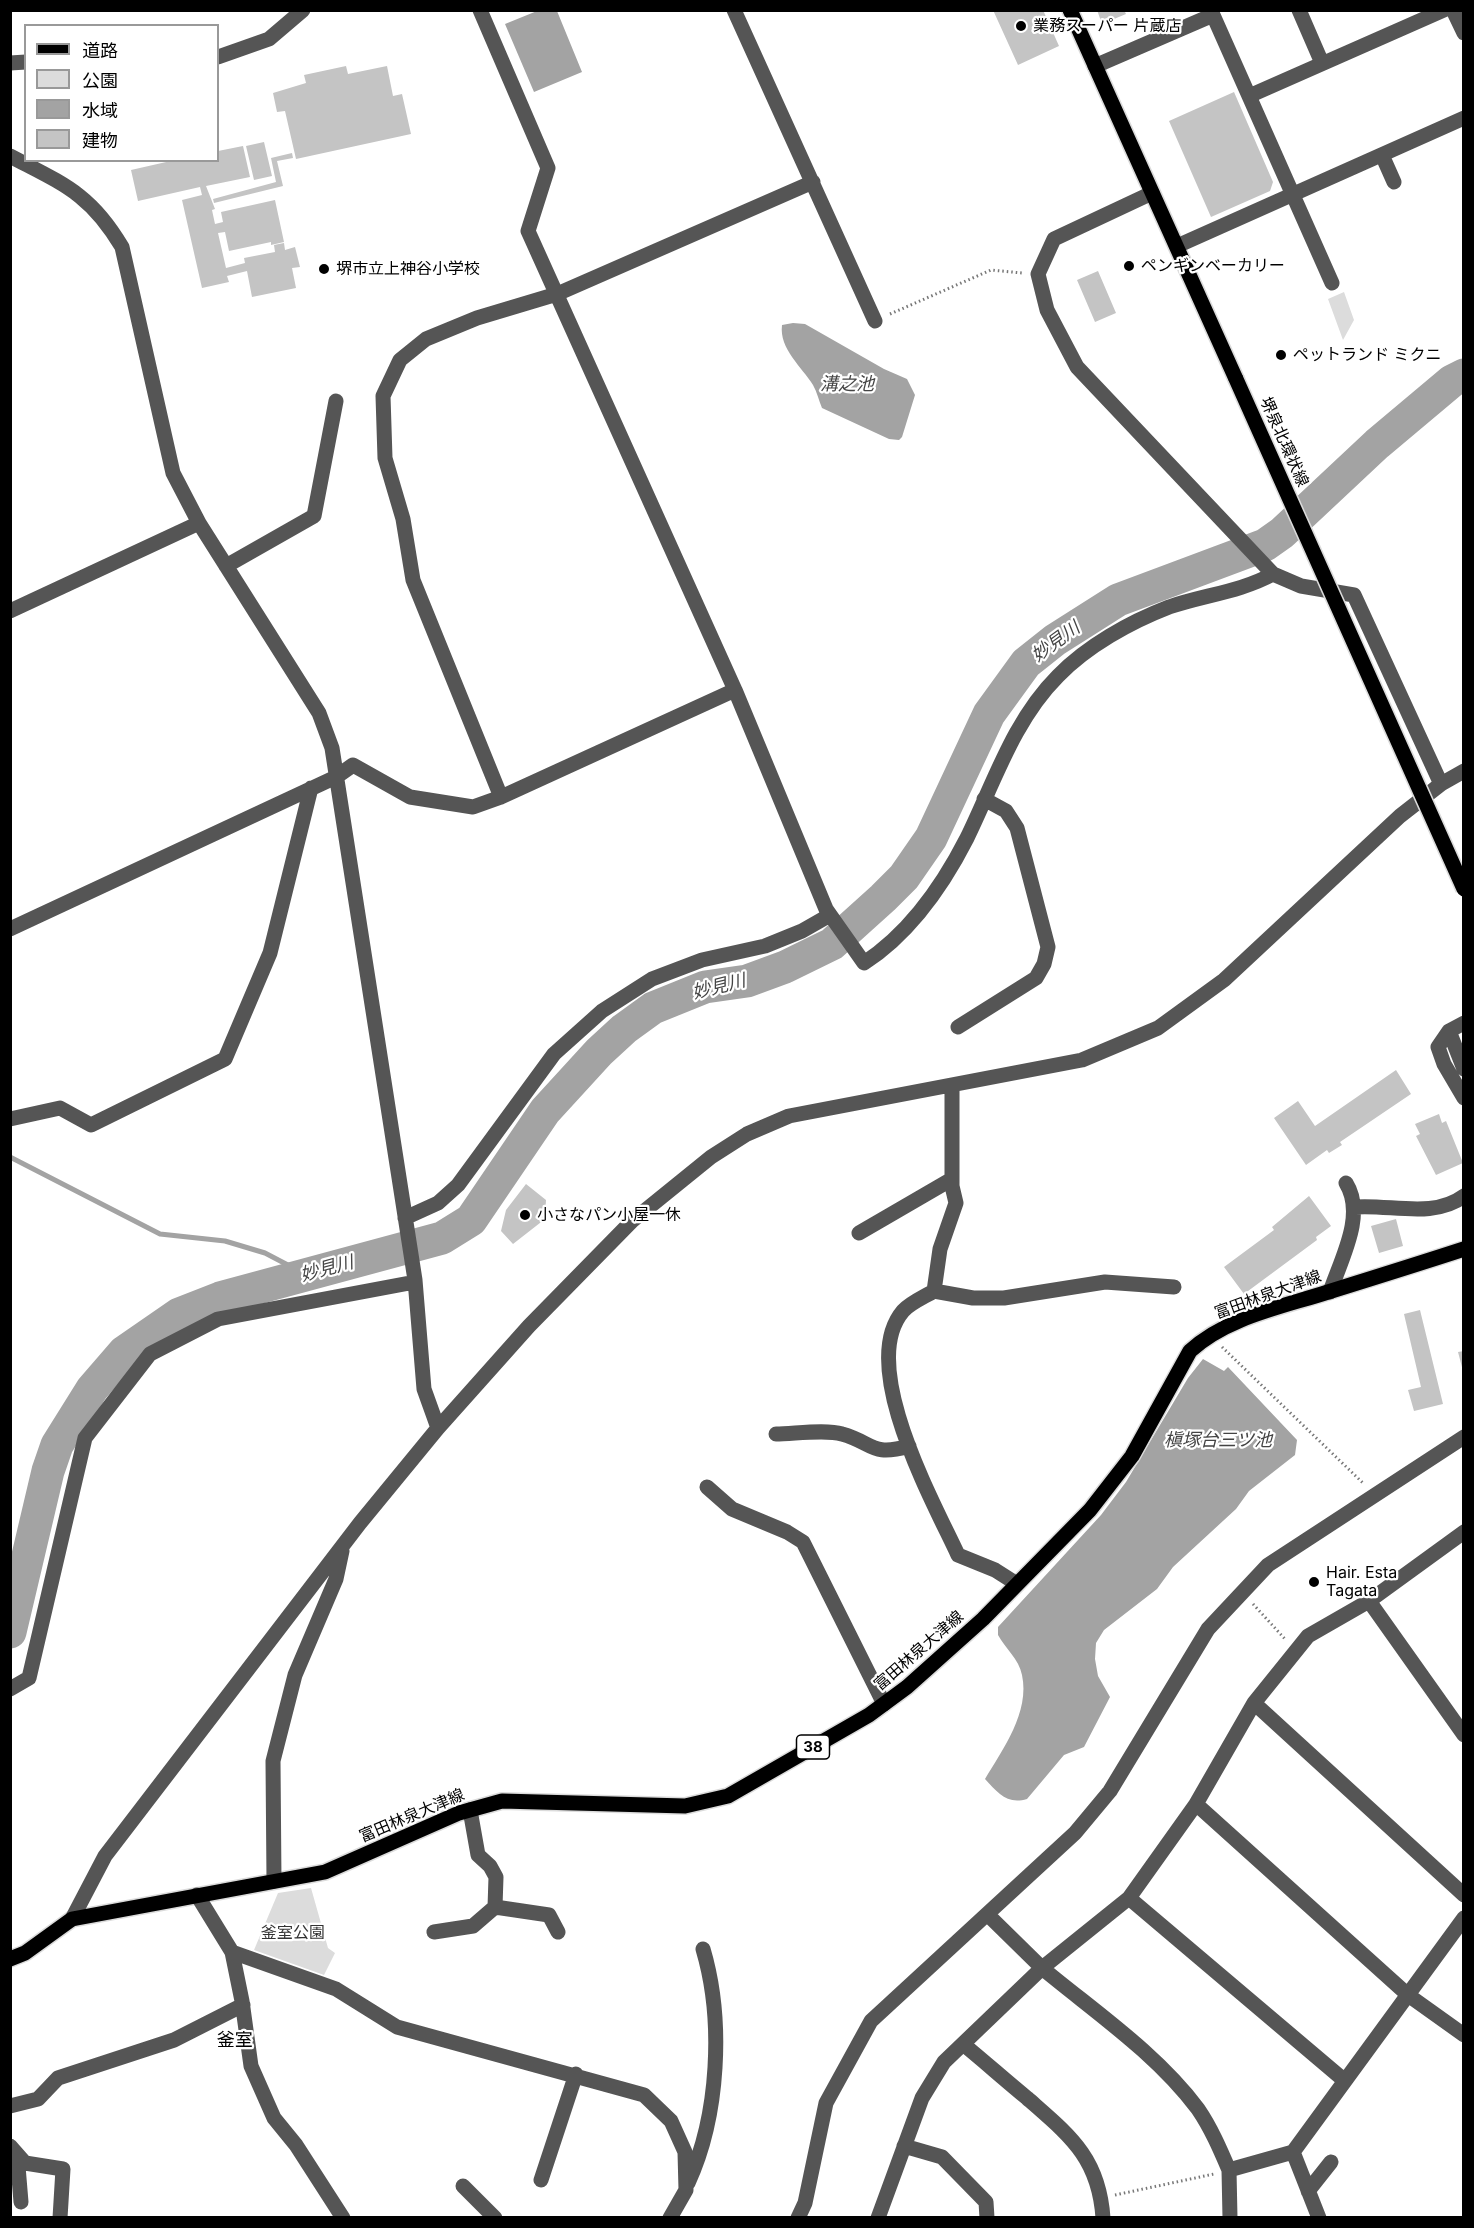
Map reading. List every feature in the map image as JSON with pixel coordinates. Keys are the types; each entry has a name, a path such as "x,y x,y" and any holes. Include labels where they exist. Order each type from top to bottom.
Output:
{"main road":[{"name":"堺泉北環状線","path":"1070,10 1464,889"},
{"name":"富田林泉大津線","path":"10,1959 25,1953 72,1919 325,1872 351,1863 459,1813 502,1802 685,1806 728,1796 884,1704 941,1657 1017,1584 1090,1510 1132,1456 1190,1351 1198,1344 1224,1327 1464,1249"}],"street":[{"path":"219,57 269,39 303,10"},
{"path":"480,10 548,168 528,231 735,690 830,915 864,963 888,947 911,923 937,888 966,839 1005,754 1035,702 1058,676 1089,649 1127,627 1170,607 1251,586 1273,574"},
{"path":"734,10 875,321"},
{"path":"1299,10 1322,63"},
{"path":"1249,96 1444,10"},
{"path":"1453,10 1464,33"},
{"path":"1095,66 1213,15 1332,283"},
{"path":"1177,246 1464,118"},
{"path":"1382,155 1394,182"},
{"path":"10,156 76,191 108,224 122,247 173,473 198,523 319,713 332,748 415,1281 424,1389 438,1428"},
{"path":"501,797 413,580 403,519 385,458 383,396 399,360 426,339 477,318 557,294 813,182"},
{"path":"1152,193 1054,239 1038,274 1047,310 1077,367 1273,574 1301,586 1354,595 1441,784"},
{"path":"226,566 314,516 336,401"},
{"path":"10,611 198,523"},
{"path":"10,928 336,777 353,765 410,797 473,807 501,797 735,690"},
{"path":"72,1919 105,1856 343,1545 438,1428 529,1326 632,1221 711,1157 747,1134 789,1116 1082,1060 1158,1028 1224,980 1400,816 1441,784 1464,771"},
{"path":"10,1119 60,1108 91,1125 225,1059 270,953 311,788"},
{"path":"958,1027 1036,978 1044,964 1047,947 1017,828 1006,811 984,799"},
{"path":"405,1219 438,1203 458,1185 554,1054 602,1011 652,979 702,960 765,946 802,931 830,915"},
{"path":"1464,1023 1449,1031 1438,1047 1444,1064 1464,1098"},
{"path":"1449,1031 1464,1069"},
{"path":"934,1291 940,1249 956,1203 952,1179 952,1085"},
{"path":"859,1233 952,1179"},
{"path":"1330,1292 1353,1224 1355,1207 1353,1194 1346,1184"},
{"path":"1355,1207 1431,1210 1453,1204 1464,1196"},
{"path":"10,1689 29,1678 85,1438 150,1354 218,1319 415,1281"},
{"path":"1017,1584 994,1570 958,1555 909,1446 891,1390 889,1359 893,1328 903,1310 934,1291 973,1298 1004,1298 1105,1282 1174,1287"},
{"path":"776,1434 841,1433 878,1451 890,1451 909,1446"},
{"path":"798,2217 804,2203 826,2103 871,2021 1075,1833 1110,1791 1208,1629 1268,1565 1464,1437"},
{"path":"707,1487 732,1509 803,1542 884,1704"},
{"path":"878,2217 922,2098 944,2062 1042,1968 1130,1898 1196,1804 1254,1703 1308,1636 1369,1601 1464,1532"},
{"path":"274,1881 273,1761 295,1675 336,1579 343,1545"},
{"path":"1369,1601 1464,1735"},
{"path":"1254,1703 1464,1895"},
{"path":"1196,1804 1408,1995 1464,2035"},
{"path":"434,1932 473,1926 495,1907 496,1877 490,1866 478,1855 470,1810"},
{"path":"197,1895 232,1952 243,2005 251,2066 274,2118 296,2145 343,2217"},
{"path":"1130,1898 1345,2081"},
{"path":"495,1907 549,1915 558,1932"},
{"path":"988,1915 1042,1968 1162,2067 1198,2110 1215,2137 1229,2170 1230,2217"},
{"path":"1229,2170 1293,2152 1464,1918"},
{"path":"670,2217 686,2190 701,2155 713,2082 715,2001 713,1982 704,1948"},
{"path":"232,1952 336,1989 397,2027 576,2074 644,2095 671,2121 685,2152 686,2190"},
{"path":"10,2106 38,2099 58,2078 174,2040 243,2005"},
{"path":"963,2044 1071,2136 1089,2162 1102,2198 1103,2217"},
{"path":"541,2181 576,2074"},
{"path":"904,2146 942,2157 986,2202 987,2217"},
{"path":"14,2150 21,2202"},
{"path":"14,2150 25,2163 43,2168 63,2169 60,2217"},
{"path":"1293,2152 1319,2217"},
{"path":"1308,2191 1331,2162"},
{"path":"463,2186 495,2217"}],"path":[{"path":"875,321 991,270 1038,274"},
{"path":"1228,1353 1376,1496"},
{"path":"1243,1592 1296,1652"},
{"path":"1102,2198 1229,2170"}],"green space":[{"path":"1344,292 1354,320 1343,340 1328,299"},
{"name":"釜室公園","path":"311,1888 328,1948 335,1953 324,1975 254,1950 278,1893"}],"water":[{"path":"537,11 557,11 582,72 534,92 505,24"},
{"name":"溝之池","path":"805,324 884,369 907,379 915,395 902,437 899,440 889,439 822,408 813,385 784,342 782,325"},
{"name":"槇塚台三ツ池","path":"1203,1359 1224,1371 1228,1367 1297,1440 1295,1455 1249,1491 1236,1509 1173,1567 1157,1589 1104,1630 1096,1643 1095,1659 1098,1676 1110,1697 1084,1747 1064,1755 1027,1799 1008,1799 985,1779 1013,1730 1022,1703 1022,1675 1015,1659 998,1635 998,1627 1101,1515 1126,1482 1188,1378"}],"building":[{"path":"993,10 1043,10 1059,46 1018,65"},
{"path":"1097,10 1124,10 1126,14 1102,24"},
{"path":"346,66 348,74 387,66 393,96 402,94 411,134 296,159 285,111 277,112 273,93 306,83 304,75"},
{"path":"1234,92 1273,182 1270,191 1211,217 1169,121"},
{"path":"264,142 272,176 254,180 246,146"},
{"path":"243,146 250,177 206,186 215,209 212,210 215,224 223,222 221,212 275,200 284,242 271,245 271,242 229,251 225,232 218,233 226,268 245,263 244,258 275,252 274,245 284,243 285,250 295,247 300,267 292,268 296,288 252,297 247,271 227,276 229,282 202,288 182,200 202,195 200,187 138,201 131,170 166,162 219,162 219,151"},
{"path":"292,153 293,158 277,161 283,186 214,203 213,199 276,182 271,158"},
{"path":"1098,271 1116,313 1095,322 1077,280"},
{"path":"1396,1070 1411,1094 1340,1142 1342,1145 1329,1153 1327,1150 1306,1165 1274,1118 1298,1101 1315,1126"},
{"path":"1439,1114 1442,1123 1446,1121 1463,1163 1436,1175 1416,1136 1420,1134 1415,1124"},
{"name":"小さなパン小屋一休","path":"526,1184 546,1200 545,1219 513,1244 501,1231 506,1210"},
{"path":"1309,1196 1331,1226 1316,1237 1317,1240 1244,1294 1224,1267 1274,1230 1272,1227"},
{"path":"1396,1219 1403,1246 1379,1253 1371,1226"},
{"path":"1420,1310 1443,1404 1414,1411 1408,1390 1421,1387 1404,1314"},
{"path":"1464,1351 1464,1370 1463,1371 1458,1352"}],"waterway":[{"name":"妙見川","path":"10,1632 48,1471 57,1445 92,1389 124,1352 179,1314 220,1298 442,1238 471,1220 545,1111 599,1052 624,1029 653,1008 705,987 747,981 785,967 832,944 904,877 931,838 989,714 1026,663 1055,640 1118,600 1265,545 1282,533 1377,444 1452,381 1464,375"},
{"path":"10,1157 160,1234 225,1241 265,1253 307,1275"}],"place":[{"name":"業務スーパー 片蔵店","path":"1021,26"},
{"name":"ペンギンベーカリー","path":"1129,266"},
{"name":"堺市立上神谷小学校","path":"324,269"},
{"name":"ペットランド ミクニ","path":"1281,355"},
{"name":"小さなパン小屋一休","path":"525,1215"},
{"name":"Hair. Esta Tagata","path":"1314,1582"}],"district":[{"name":"釜室","path":"235,2041"}]}
